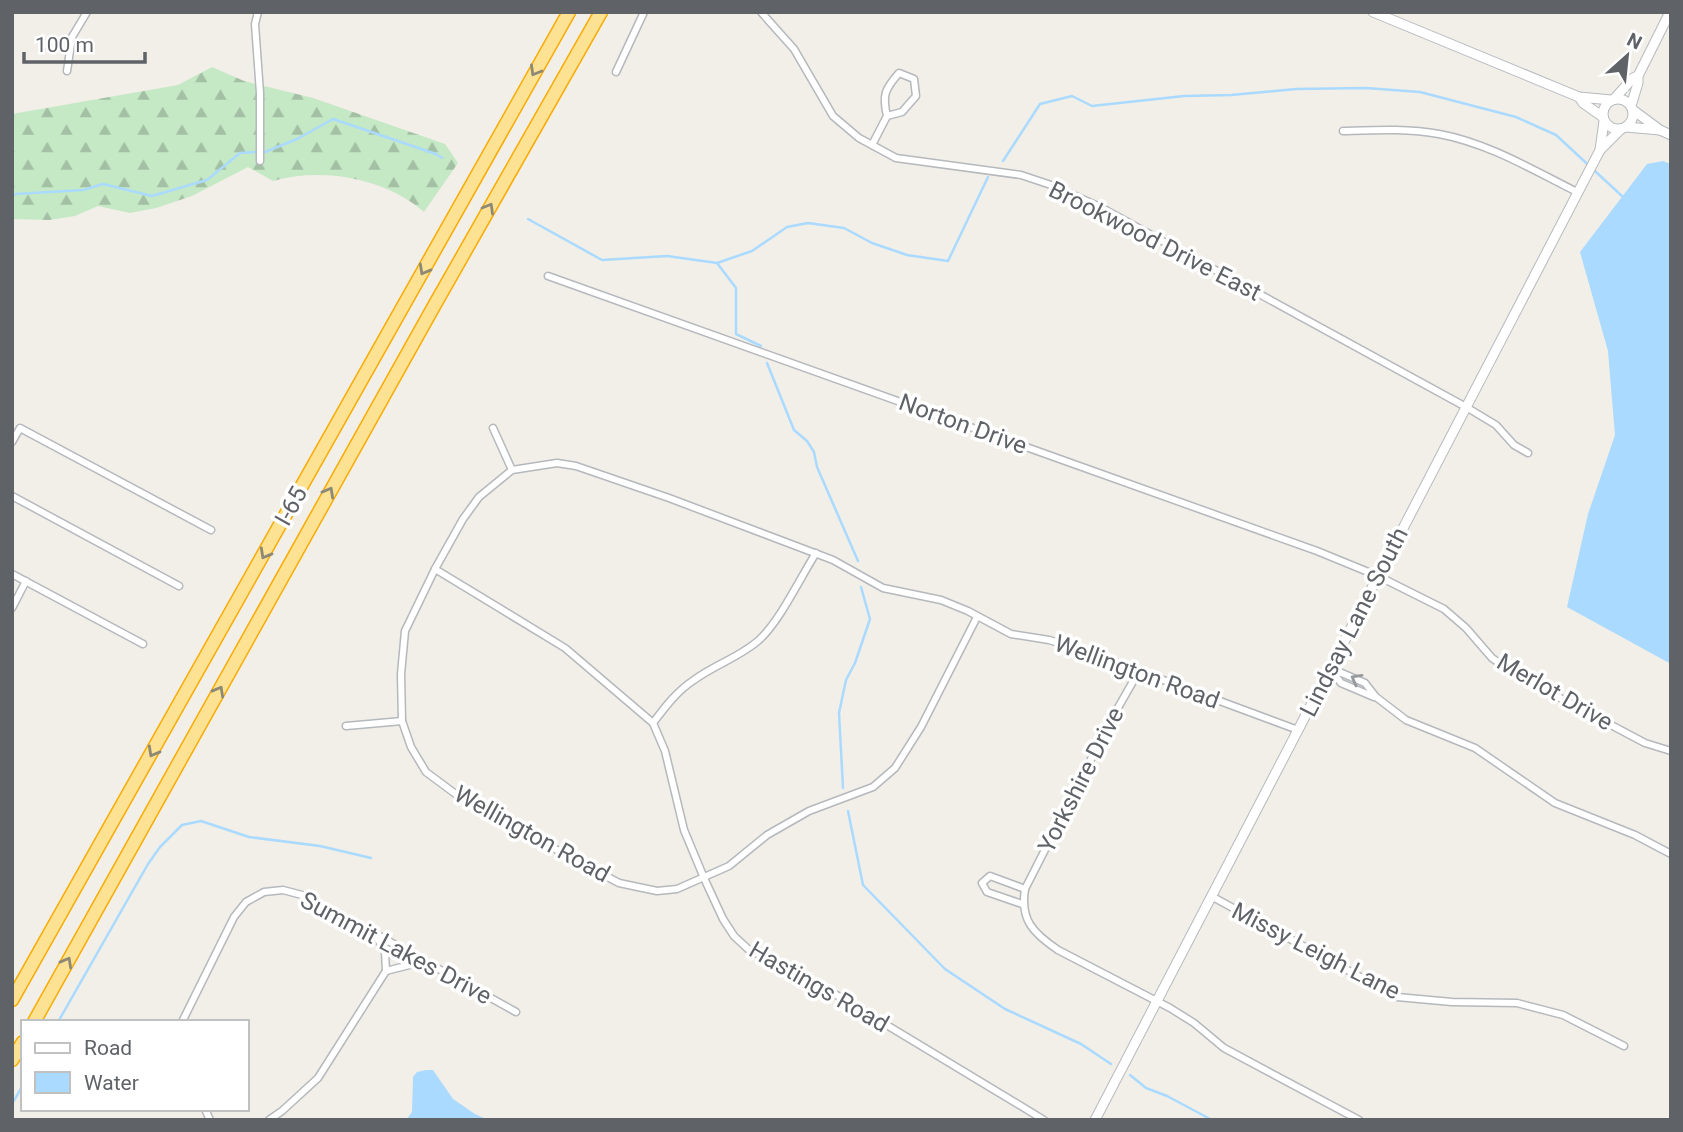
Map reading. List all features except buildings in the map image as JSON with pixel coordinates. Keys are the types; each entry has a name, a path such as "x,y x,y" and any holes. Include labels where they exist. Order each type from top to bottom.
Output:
{"highway":[{"name":"I-65","path":"15,994 569,12"},
{"path":"35,1020 601,12"}],"street":[{"path":"258,12 255,24 260,161"},
{"path":"616,72 644,12"},
{"name":"Brookwood Drive East","path":"761,12 794,48 833,116 859,138 896,158 1021,175 1054,186 1100,207 1466,407 1496,425 1514,446 1528,453"},
{"path":"1373,12 1579,97 1625,100 1660,130 1671,135"},
{"path":"1600,149 1633,119 1632,108 1638,76 1670,12"},
{"path":"67,71 72,37 83,14"},
{"path":"872,145 887,116 884,104 886,87 899,73 914,79 916,96 902,112 887,116"},
{"path":"1603,119 1604,107 1638,76"},
{"path":"1579,97 1611,128 1660,130"},
{"name":"Lindsay Lane South","path":"1095,1120 1600,149 1603,119"},
{"path":"1343,131 1389,130 1438,134 1484,146 1577,192"},
{"name":"Norton Drive","path":"548,276 1317,551 1378,576"},
{"path":"12,442 20,428 212,530"},
{"path":"493,428 512,470"},
{"name":"Wellington Road","path":"976,617 921,727 895,768 873,787 809,811 767,835 729,866 677,889 657,891 619,883 464,801 426,772 411,747 402,721 401,674 405,631 463,519 479,497 512,470 557,463 576,466 816,553 850,568 883,588 941,600 968,611 1011,634 1049,640 1298,730"},
{"path":"12,496 179,586"},
{"path":"653,723 671,699 694,680 761,639 816,553"},
{"name":"Hastings Road","path":"435,569 565,648 653,723 665,751 684,830 704,878 734,936 755,955 842,998 1044,1120"},
{"path":"12,574 143,644"},
{"name":"Merlot Drive","path":"1378,576 1444,609 1466,628 1492,658 1515,674 1645,743 1671,751"},
{"path":"12,608 26,582"},
{"path":"1330,668 1365,683 1376,697 1406,720 1475,748 1555,803 1635,835 1671,854"},
{"name":"Yorkshire Drive","path":"1022,904 1025,889 1111,720 1139,671"},
{"path":"346,726 402,721"},
{"path":"1025,889 990,876 982,883 988,892 1022,904 1029,925 1041,939 1058,950 1156,1001 1194,1023 1224,1048 1359,1120"},
{"name":"Summit Lakes Drive","path":"183,1020 234,917 246,901 264,892 283,890 302,895 516,1012"},
{"name":"Missy Leigh Lane","path":"1210,896 1397,998 1517,1003 1563,1015 1624,1046"},
{"path":"269,1120 318,1078 386,971 385,952 374,933"},
{"path":"386,971 425,961"}],"green space":[{"path":"212,67 244,81 313,98 445,144 458,163 424,212 391,191 352,178 312,175 273,181 248,167 192,196 156,208 130,213 98,206 75,216 49,220 12,219 12,114 178,85"}],"water":[{"path":"1663,161 1671,164 1671,664 1567,607 1588,514 1615,435 1608,351 1580,252 1647,164"},
{"path":"433,1070 453,1099 488,1120 406,1120 412,1112 413,1077 417,1072"}],"waterway":[{"path":"1003,161 1040,104 1072,96 1092,106 1184,96 1366,88 1420,92 1516,117 1556,135 1623,197"},
{"path":"265,152 297,139 333,119 442,158"},
{"path":"12,196 83,190 103,184 152,196 207,180 240,153 256,152"},
{"path":"528,219 602,260 667,256 717,263 752,251 787,227 808,223 844,228 872,243 907,255 948,261 988,177"},
{"path":"717,263 736,288 736,334 761,346"},
{"path":"767,363 794,430 807,441 814,452 817,467 858,561"},
{"path":"843,788 839,713 846,680 855,663 870,619 861,587"},
{"path":"848,811 863,885 945,969 1005,1009 1081,1044 1111,1064"},
{"path":"59,1020 148,864 160,847 182,825 201,821 249,837 320,846 371,858"},
{"path":"1130,1075 1146,1088 1212,1120"},
{"path":"12,1104 21,1088"}]}
